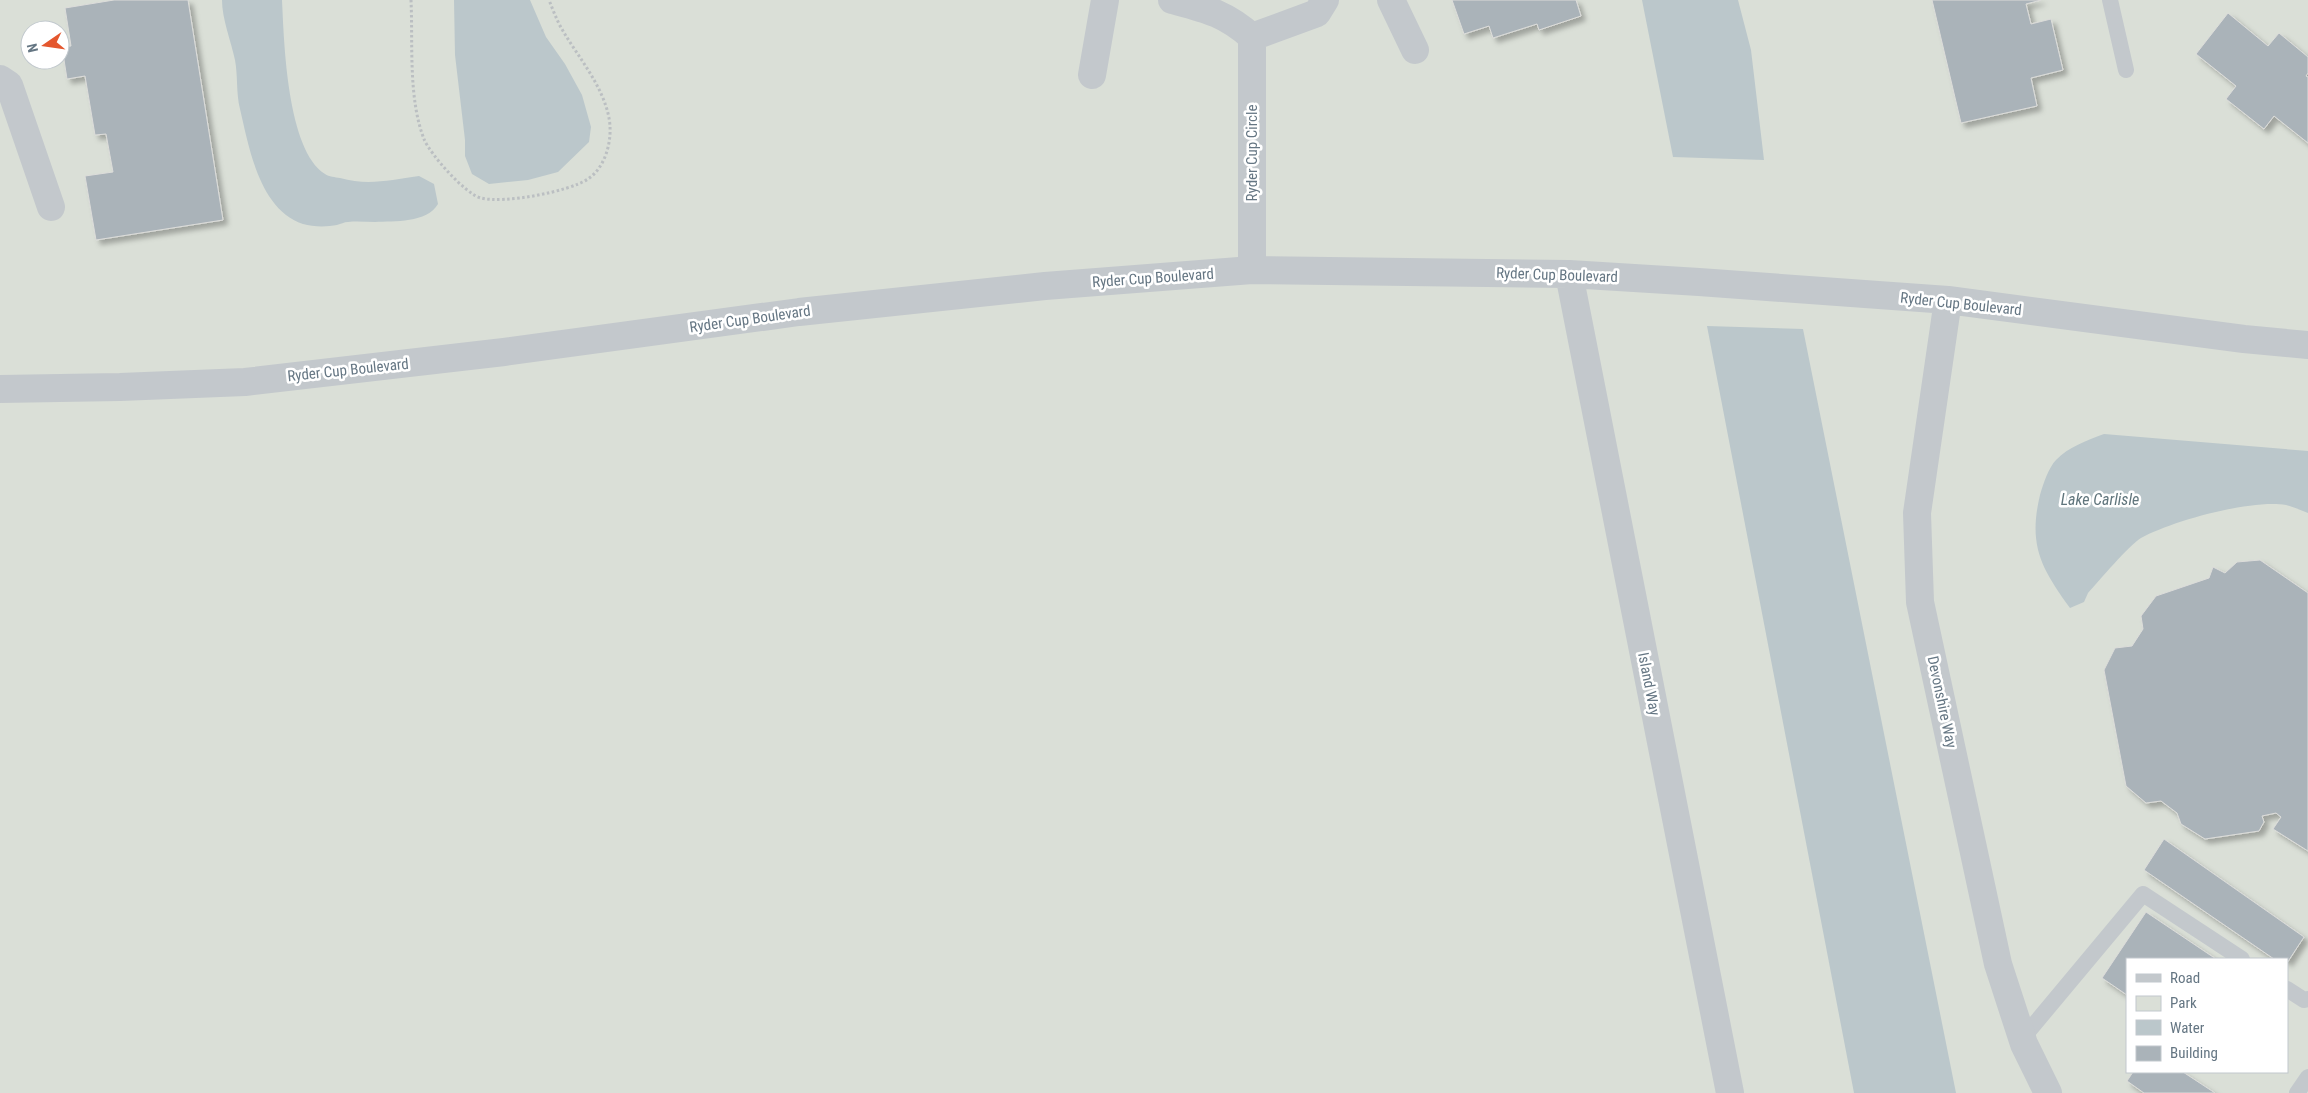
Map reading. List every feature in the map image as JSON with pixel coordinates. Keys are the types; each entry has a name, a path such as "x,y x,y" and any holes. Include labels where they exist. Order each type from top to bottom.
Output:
{"street":[{"path":"1092,75 1105,0"},
{"path":"1172,0 1215,11 1239,26 1252,37 1316,13 1325,0"},
{"path":"1391,0 1415,50"},
{"name":"Ryder Cup Circle","path":"1252,37 1252,270"},
{"path":"0,79 9,85 51,207"},
{"name":"Ryder Cup Boulevard","path":"0,389 245,382 504,352 799,312 1045,286 1252,270 1569,274 1948,300 2244,339 2308,345"},
{"name":"Island Way","path":"1569,274 1730,1093"},
{"name":"Devonshire Way","path":"1948,300 1918,513 1920,602 1998,964 2022,1039 2048,1093"}],"lane":[{"path":"2110,0 2126,70"},
{"path":"2022,1039 2143,894 2240,958"},
{"path":"2288,990 2304,1000 2308,999"},
{"path":"2296,1093 2308,1077"}],"path":[{"path":"411,0 416,114 425,141 464,190 480,198 505,199 532,196 568,187 588,179 603,162 610,142 609,118 599,91 562,29 549,0"}],"green space":[{"path":"0,0 2308,0 2308,1093 0,1093"}],"water":[{"path":"222,0 282,0 286,67 295,119 303,143 312,161 325,174 360,182 419,176 434,184 438,204 433,210 426,215 410,220 345,222 333,226 311,226 288,216 276,205 258,175 247,141 237,91 235,60 225,22"},
{"path":"454,0 530,0 546,37 565,64 582,95 591,127 589,142 558,172 528,180 489,184 472,174 465,156 465,140 455,55"},
{"path":"1642,0 1738,0 1751,50 1764,160 1673,157"},
{"path":"1707,326 1803,329 1956,1093 1854,1093"},
{"name":"Lake Carlisle","path":"2104,434 2308,451 2308,513 2286,505 2253,505 2212,513 2155,531 2135,542 2088,593 2084,602 2070,608 2051,580 2040,555 2036,528 2040,495 2053,463 2061,455 2085,441"}],"building":[{"path":"114,0 188,0 223,220 96,240 85,176 113,172 106,134 95,135 85,76 67,79 66,70 70,70 71,46 70,20 67,20 65,8"},
{"path":"1452,0 1576,0 1581,16 1539,30 1537,24 1493,38 1489,26 1464,34"},
{"path":"1932,0 2041,0 2026,4 2031,24 2051,19 2063,70 2031,78 2037,106 1961,123"},
{"path":"2228,13 2268,46 2279,33 2308,57 2308,73 2306,76 2308,77 2308,143 2274,116 2264,129 2226,99 2236,86 2196,54"},
{"path":"2260,560 2308,593 2308,851 2273,829 2281,817 2276,813 2262,816 2264,822 2259,831 2205,839 2181,824 2177,813 2161,801 2146,803 2126,786 2104,670 2115,648 2132,646 2143,629 2141,616 2156,596 2209,578 2213,567 2225,573 2237,562"},
{"path":"2164,839 2304,937 2288,961 2288,958 2273,958 2144,870"},
{"path":"2146,912 2215,958 2126,958 2126,994 2102,978"},
{"path":"2132,1073 2185,1073 2215,1093 2144,1093 2127,1081"}]}
